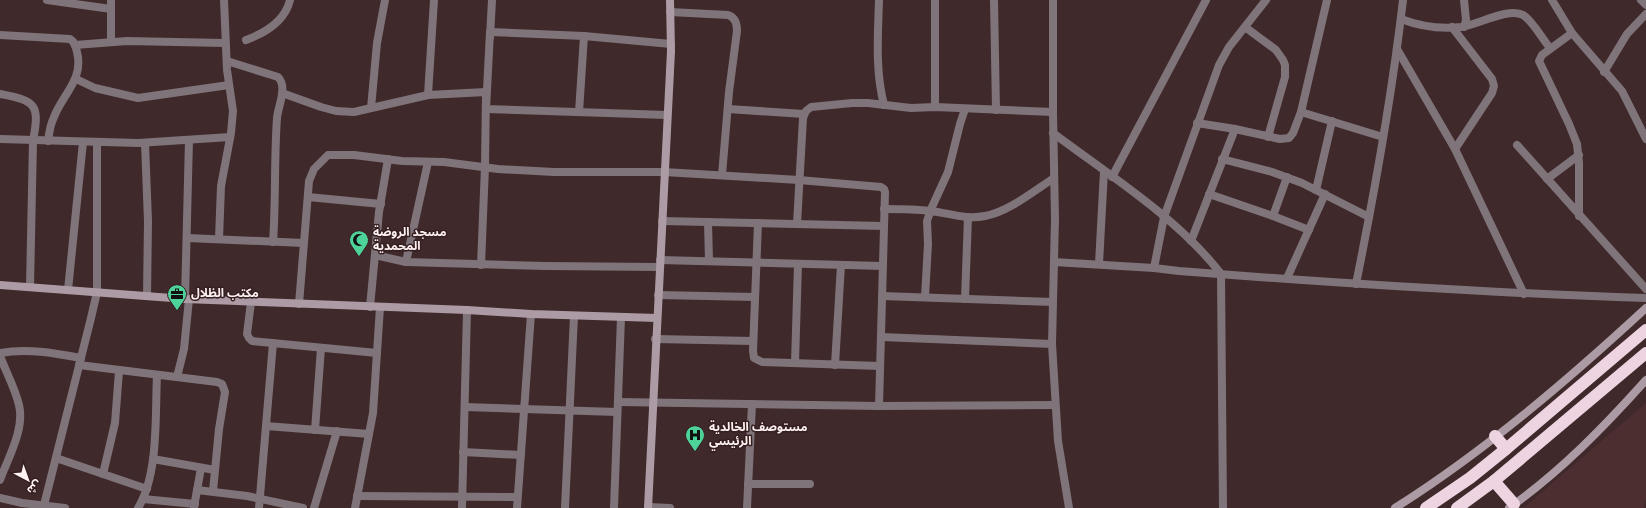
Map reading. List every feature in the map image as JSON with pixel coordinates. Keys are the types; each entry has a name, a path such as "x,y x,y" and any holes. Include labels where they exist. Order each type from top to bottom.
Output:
{"highway":[{"path":"1426,508 1470,478 1506,449 1646,330"},
{"path":"1457,508 1494,481 1646,353"},
{"path":"1495,436 1506,449"},
{"path":"1494,481 1512,506"}],"street":[{"path":"47,0 111,9"},
{"path":"111,0 111,42"},
{"path":"219,239 221,186 233,111 225,43 224,0"},
{"path":"246,40 270,29 283,14 290,0"},
{"path":"371,108 377,43 385,0"},
{"path":"428,95 434,0"},
{"path":"481,264 486,92 492,0"},
{"path":"670,0 671,44 655,339 648,507 670,508"},
{"path":"879,0 877,57 884,105"},
{"path":"935,0 935,107"},
{"path":"994,0 996,110"},
{"path":"1053,0 1052,112 1055,219 1052,344 1058,441 1069,508"},
{"path":"1112,177 1206,0"},
{"path":"1154,268 1164,217 1197,122 1219,65 1229,47 1266,0"},
{"path":"1197,122 1268,137 1283,139 1289,138 1294,131 1301,112 1327,0"},
{"path":"1356,284 1383,137 1403,0"},
{"path":"1464,0 1466,20 1464,27"},
{"path":"1552,0 1572,32 1604,72 1622,91 1646,139"},
{"path":"1641,0 1646,5"},
{"path":"670,12 728,15 734,19 737,31 722,175"},
{"path":"1401,19 1420,24 1464,27 1508,14 1518,13 1527,18 1550,48"},
{"path":"1604,72 1627,34 1646,14"},
{"path":"1245,27 1276,50 1285,66 1285,77 1268,137"},
{"path":"1452,27 1490,76 1494,86 1492,94 1455,149"},
{"path":"490,32 584,36 671,44"},
{"path":"486,109 490,32"},
{"path":"1572,32 1542,55 1539,61 1574,134 1579,154 1579,216"},
{"path":"0,35 73,40 79,63 76,79 54,115 48,141"},
{"path":"579,112 584,36"},
{"path":"75,45 127,40 225,43"},
{"path":"1397,49 1455,149 1524,294"},
{"path":"227,61 278,77 283,85 277,128 273,242"},
{"path":"76,79 95,88 138,98 229,85"},
{"path":"282,93 304,102 336,111 354,112 428,95 486,92"},
{"path":"0,94 19,98 33,106 36,115 33,141 30,287"},
{"path":"797,224 804,114 808,109 814,106 852,102 917,109 935,107 1052,112"},
{"path":"486,109 667,115"},
{"path":"728,109 804,114"},
{"path":"925,297 928,244 927,221 948,172 965,109"},
{"path":"1301,112 1383,137"},
{"path":"1316,190 1332,121"},
{"path":"1191,241 1222,158 1235,129"},
{"path":"1053,133 1164,217 1191,241 1221,274 1223,508"},
{"path":"0,139 97,143 145,143 230,136"},
{"path":"177,377 184,349 187,299 190,140"},
{"path":"68,290 82,142"},
{"path":"44,505 96,292 97,143"},
{"path":"145,143 148,221 147,296"},
{"path":"1517,145 1579,216 1646,288"},
{"path":"1547,179 1579,154"},
{"path":"298,304 311,174 317,165 328,155 354,155 554,172 664,172 799,180 881,187 885,192 879,406"},
{"path":"1222,158 1288,177 1369,217"},
{"path":"370,306 381,204 388,159"},
{"path":"406,262 424,187 428,162"},
{"path":"1100,264 1104,171"},
{"path":"1273,216 1288,177"},
{"path":"884,209 930,211 956,217 985,216 996,212 1054,178"},
{"path":"1209,194 1308,230"},
{"path":"1287,278 1325,194"},
{"path":"308,197 381,204"},
{"path":"965,299 968,217"},
{"path":"662,220 884,226"},
{"path":"708,222 709,261"},
{"path":"758,223 753,341 753,355 758,361 880,366"},
{"path":"187,238 304,243"},
{"path":"375,255 406,262 481,264 659,263 709,261 883,266"},
{"path":"1054,262 1100,264 1356,284 1524,294 1646,298"},
{"path":"795,363 798,264"},
{"path":"835,365 841,265"},
{"path":"0,285 187,299 467,310 574,316 657,318"},
{"path":"658,295 755,297"},
{"path":"882,296 1053,302"},
{"path":"251,302 248,336 250,340 256,342 377,353"},
{"path":"355,508 372,413 380,307"},
{"path":"1395,508 1454,469 1574,372 1646,308"},
{"path":"462,508 467,310"},
{"path":"517,508 531,314"},
{"path":"564,508 574,316"},
{"path":"614,508 621,317"},
{"path":"881,337 1052,344"},
{"path":"655,339 753,341"},
{"path":"259,508 273,343"},
{"path":"315,430 322,348"},
{"path":"0,353 14,351 48,352 119,371 217,382 222,384 224,389 213,491"},
{"path":"0,356 16,395 20,413 14,444 0,480"},
{"path":"103,474 115,423 119,371"},
{"path":"138,508 147,489 153,459 157,375"},
{"path":"1512,506 1593,438 1646,380"},
{"path":"618,402 879,406 1055,405"},
{"path":"747,508 752,404"},
{"path":"465,407 617,412"},
{"path":"266,426 369,434"},
{"path":"314,508 337,431"},
{"path":"463,452 521,456"},
{"path":"56,458 147,489"},
{"path":"153,459 215,470"},
{"path":"143,499 194,506 201,468"},
{"path":"748,484 810,484"},
{"path":"197,490 213,491 303,508"},
{"path":"357,496 517,498"},
{"path":"0,498 27,506 44,505 65,508"}],"shaded area":[{"path":"1646,403 1646,499 1644,508 1523,508"}],"place":[{"name":"مسجد الروضة المحمدية","path":"359,257"},
{"name":"مكتب الظلال","path":"177,311"},
{"name":"مستوصف الخالدية الرئيسي","path":"695,452"}]}
